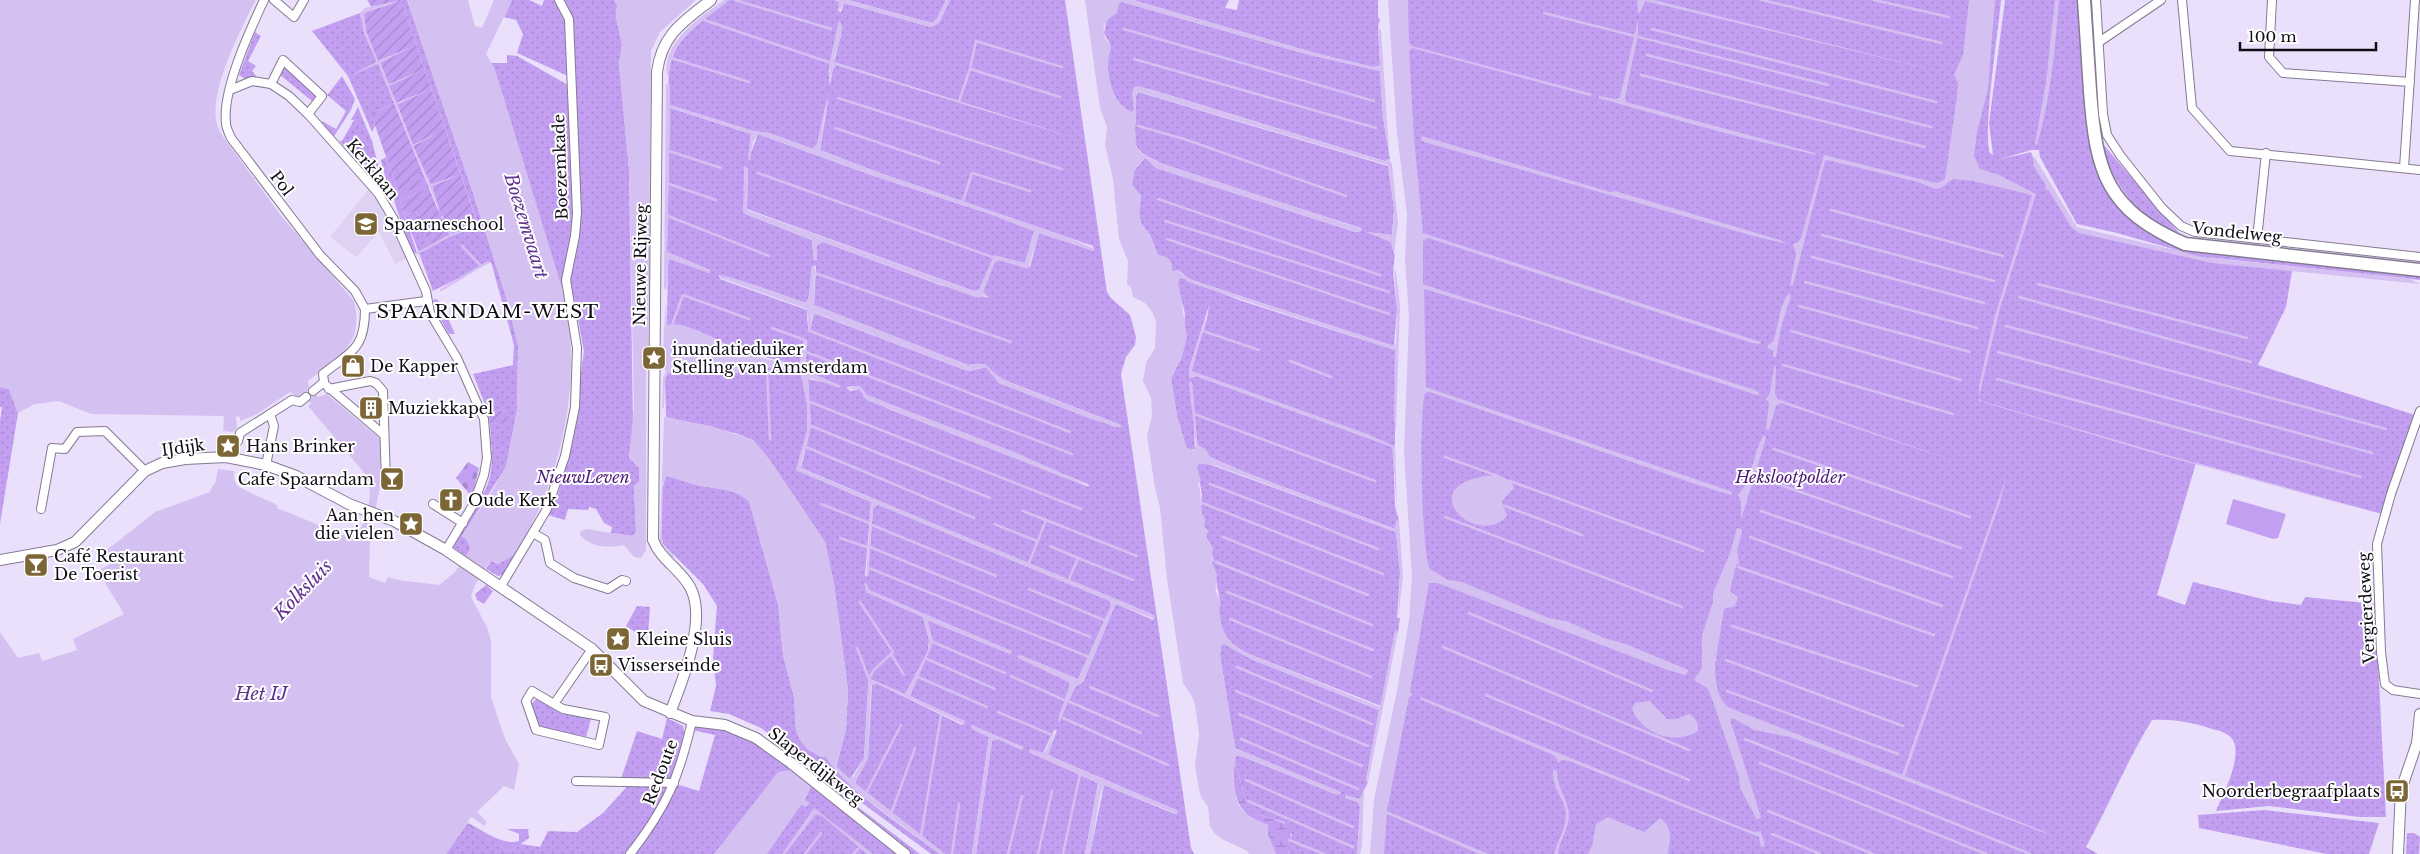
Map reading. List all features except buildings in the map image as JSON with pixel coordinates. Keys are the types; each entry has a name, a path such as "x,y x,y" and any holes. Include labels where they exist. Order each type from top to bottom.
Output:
{"main road":[{"name":"Vondelweg","path":"2084,0 2096,148 2112,188 2137,217 2162,234 2185,244 2420,270"}],"street":[{"name":"Pol","path":"264,0 247,35 230,90 226,124 231,138 320,255 355,291 365,309"},
{"path":"274,0 294,17 304,0"},
{"name":"Boezemkade","path":"501,586 547,509 567,449 575,407 577,372 575,324 566,280 577,213 576,158 569,19 559,0"},
{"name":"Nieuwe Rijweg","path":"670,713 691,652 696,605 691,588 658,552 653,540 657,72 661,53 669,36 711,0"},
{"name":"Vondelweg","path":"2096,0 2103,114 2106,130 2113,145 2141,181 2181,226 2195,232 2420,256"},
{"path":"2099,42 2161,0"},
{"path":"2182,0 2192,108 2230,150 2420,170"},
{"path":"2272,0 2269,57 2283,73 2410,82"},
{"path":"2404,168 2415,0"},
{"path":"230,90 252,81 271,84 283,60 322,96 308,114"},
{"name":"Kerklaan","path":"271,84 308,114 378,193 397,226 426,291 426,301 430,313 457,358 484,419 487,458 484,476 473,505 446,550"},
{"path":"2257,239 2266,153"},
{"path":"384,435 326,385 323,374 357,348 365,328 365,309 426,301"},
{"path":"313,392 326,385 370,381 379,386 384,395 386,481"},
{"path":"238,441 240,433 292,400 303,400"},
{"name":"Vergierdeweg","path":"2420,410 2391,494 2377,544 2381,652 2385,684 2393,690 2420,694"},
{"path":"266,465 274,426 270,414"},
{"path":"0,560 57,550 75,542 145,471 137,460 105,431 77,432 65,449 52,448 41,509"},
{"name":"IJdijk","path":"145,471 162,463 203,457 226,457 266,465 296,476 364,510 394,521 446,550 501,586"},
{"path":"433,504 463,523"},
{"path":"533,534 545,540 550,563 574,578 608,589 622,580 626,581"},
{"path":"501,586 592,649 638,698 670,713"},
{"path":"554,704 592,649"},
{"path":"532,691 554,704 563,709 605,716 599,745 536,730 526,701 532,691"},
{"name":"Slaperdijkweg","path":"670,713 692,721 725,725 756,738 798,768 905,854"},
{"path":"2398,854 2401,790 2417,743 2420,714"},
{"name":"Redoute","path":"630,854 655,821 674,783 692,721"},
{"path":"576,781 674,783"}],"shaded area":[{"name":"Spaarneschool","path":"369,189 386,215 406,259 395,264 379,232 356,257 330,237"}],"green space":[{"path":"367,0 401,0 478,225 429,244 417,211 405,215 400,200 428,188 422,172 417,172 421,186 401,194 398,191 371,114 394,103 440,215 432,186 459,175 431,185 413,146 437,133 413,145 397,104 429,90 396,103 389,86 421,70 389,85 380,62 412,47 378,61 366,31 364,14 366,12 400,1 372,8"},
{"path":"401,0 407,0 473,193 508,303 518,345 517,410 506,467 462,536 467,540 471,549 466,556 454,548 455,541 487,486 491,471 492,455 490,424 507,422 507,410 488,412 473,374 513,365 514,345 491,262 433,291 405,215 417,211 429,244 478,224"},
{"path":"512,0 529,0 542,6 544,0 557,0 565,18 568,76 517,53 523,34 516,20 504,17"},
{"name":"NieuwLeven","path":"562,0 614,0 617,5 616,17 622,45 619,64 629,169 633,428 629,457 639,468 639,482 634,486 636,531 635,535 631,536 611,533 612,527 604,523 596,509 589,507 588,510 568,509 565,520 548,515 558,494 570,451 584,351 571,283 571,263 579,237 580,218 575,84"},
{"path":"729,0 834,0 839,2 838,11 841,12 844,3 931,27 940,21 950,0 1065,0 1107,292 1130,315 1136,337 1135,345 1126,357 1121,374 1191,848 1194,854 1090,854 1104,785 1175,814 1176,810 1050,756 1048,754 1057,730 1054,730 1043,753 1029,752 1098,783 1085,854 976,854 992,741 998,739 1022,750 1023,747 971,725 974,730 989,737 972,854 945,854 856,784 855,780 868,759 872,684 878,684 962,725 964,721 910,696 933,642 927,620 1010,654 1012,652 869,590 867,585 866,592 923,617 929,640 928,651 905,694 870,679 864,758 850,779 836,767 846,730 848,690 834,584 825,542 769,459 753,440 735,433 666,417 665,380 668,373 701,370 722,374 774,367 794,370 801,374 807,404 807,431 796,470 871,502 865,576 868,576 873,509 876,505 879,505 1110,601 1111,606 1078,679 1020,655 1019,658 1069,681 1070,698 1075,687 1083,682 1115,605 1153,620 1155,617 801,468 811,426 808,379 839,385 805,371 807,340 803,342 800,364 798,365 741,351 696,331 667,325 668,259 672,258 709,273 710,270 667,252 670,108 751,134 748,160 758,134 1034,231 1025,263 994,256 979,290 974,291 747,209 748,168 744,167 745,214 812,240 814,260 817,260 817,245 823,242 940,285 989,298 983,292 994,262 998,260 1030,267 1039,233 1094,250 1093,246 877,172 820,150 829,95 817,144 813,149 769,133 753,131 670,105 668,84 674,54 680,42 701,22","holes":["838,22 840,39 834,62 1076,138 836,65 833,69 830,85 829,69","812,266 816,266 814,305 968,365 982,364 986,367 970,371 965,370 814,313 810,331 807,310 720,279 719,275 806,303 809,296","986,367 1002,379 1121,425 1116,427 999,383","860,386 867,395 1088,484 1089,487 886,408 861,392 860,389 850,391 846,387"]},
{"path":"848,0 946,0 936,20 932,23"},
{"path":"1133,0 1229,0 1225,8 1237,10 1239,0 1378,0 1380,64 1373,67 1315,53"},
{"name":"Hekslootpolder","path":"1397,0 2001,0 1988,125 1988,142 1990,153 1993,155 1989,123 2005,0 2079,0 2093,160 2109,194 2133,219 2153,234 2420,277 2420,280 2206,257 2292,271 2286,307 2258,365 2415,415 2382,514 2196,463 2157,595 2185,605 2193,582 2271,601 2301,605 2305,597 2375,604 2386,817 2359,817 2269,806 2216,811 2232,772 2236,750 2234,741 2224,732 2202,726 2174,721 2152,720 2134,751 2086,847 2098,854 1376,854 1414,633 1415,246","holes":["2031,150 2039,150 2040,157 2077,224 2187,253 2074,227 2035,163 2031,152 1998,160"]},
{"path":"1122,2 1310,55 1380,71 1383,118 1390,159 1385,161 1149,89 1134,87 1134,110 1132,112 1126,109 1116,98 1110,84 1108,62 1111,46 1104,33 1107,19 1115,14 1119,3"},
{"path":"360,13 364,33 377,62 352,75 378,63 394,103 371,114 375,126 372,132 348,76 312,31"},
{"path":"255,32 261,36 248,61 256,66 252,71 257,77 245,79 239,75"},
{"path":"507,55 517,56 568,85 575,220 562,289 491,63 507,63"},
{"path":"285,65 318,96 313,102 279,74"},
{"path":"342,76 355,99 351,110 329,93"},
{"path":"1138,92 1388,166 1394,208 1392,235 1367,232 1391,242 1395,254 1393,272 1397,309 1394,346 1192,280 1182,272 1172,271 1164,258 1158,255 1150,235 1141,223 1139,213 1141,196 1132,185 1134,171 1144,159 1147,159 1156,168 1355,232 1360,232 1361,228 1170,167 1145,155 1137,148 1135,143 1135,100"},
{"path":"329,93 351,110 333,138 320,125 322,121 336,129 346,111 327,95"},
{"path":"358,107 372,141 380,172 371,177 339,140 342,141 354,120 351,120"},
{"path":"2102,143 2179,233 2151,219 2129,198 2112,172"},
{"path":"386,157 398,191 416,171 422,172 429,188 400,200 417,253 411,254 394,200 388,197 392,185 386,180 381,160"},
{"path":"1180,277 1242,301 1395,350 1395,445 1393,446 1363,433 1192,372 1191,369 1207,319 1209,305 1189,369 1189,378 1196,376 1393,447 1395,506 1399,521 1397,520 1395,529 1210,457 1205,449 1198,446 1197,442 1192,382 1195,449 1190,450 1186,447 1177,416 1171,378 1182,357 1185,313 1177,284"},
{"path":"436,299 441,303 455,334 449,334 438,315 433,300"},
{"path":"0,387 9,389 18,413 0,524 0,421 2,407 0,407"},
{"path":"508,410 507,423 490,424 488,412"},
{"path":"468,462 479,468 472,497 456,478"},
{"path":"1203,462 1396,532 1400,573 1397,618 1400,618 1398,632 1395,631 1381,706 1249,654 1229,640 1223,630 1219,617 1220,602 1212,562 1215,562 1206,536 1208,531 1204,527 1201,507 1202,494 1197,468 1199,463"},
{"path":"667,476 693,484 731,491 749,501 778,604 783,655 794,697 796,730 799,738 819,756 826,757 849,784 863,796 940,854 931,854 761,728 729,714 710,711 716,686 713,657 717,606 703,584 663,544 662,498"},
{"path":"2233,499 2286,514 2278,538 2273,539 2226,524"},
{"path":"516,552 503,575 498,576 486,569 491,561 498,564"},
{"path":"486,585 493,591 484,604 477,600 475,594"},
{"path":"637,606 650,607 648,635 638,634 626,626"},
{"path":"1224,644 1253,660 1379,710 1366,781 1368,782 1360,799 1346,796 1345,798 1358,802 1360,807 1357,854 1289,854 1287,847 1292,834 1284,822 1253,813 1247,808 1235,759 1239,755 1335,794 1341,793 1235,748 1220,655 1221,645"},
{"path":"536,699 562,714 591,719 586,737 538,727 531,705"},
{"path":"667,718 683,726 683,741 679,761 669,790 662,803 628,854 446,854 465,826 510,852 521,844 540,847 548,831 577,832 603,813 633,780 621,779 637,731 662,739"},
{"path":"696,725 729,731 750,740 775,756 899,854 633,854 665,809 675,786 679,785 699,791 715,735 692,730"},
{"path":"1235,759 1247,808 1252,812 1286,824 1291,828 1288,847 1289,854 1276,854 1266,835 1240,806 1234,786"},
{"path":"821,779 920,854 911,854 819,780"},
{"path":"2264,810 2379,823 2369,854 2327,854 2199,828 2198,815"},
{"path":"468,823 499,839 513,842 519,841 519,834 507,829 529,829 529,838 510,852 465,826"},
{"path":"2407,833 2414,833 2420,837 2419,854 2406,854"}],"water":[{"path":"0,0 256,0 242,27 221,79 215,111 217,126 282,217 354,301 356,329 352,339 339,357 308,381 309,388 318,397 327,394 380,439 380,486 370,539 369,577 385,583 388,577 439,585 455,572 470,549 467,540 462,536 506,467 517,410 518,345 508,303 473,193 407,0 468,0 475,26 482,28 494,0 512,0 486,54 495,69 566,301 571,354 568,406 564,432 550,482 526,535 517,551 511,557 498,564 492,561 489,563 475,585 471,597 487,627 491,641 491,697 505,739 519,764 514,790 504,786 477,812 487,822 484,826 472,817 469,819 446,854 0,854 0,632 18,658 39,653 42,661 77,650 73,639 124,614 98,571 110,564 103,553 155,512 210,492 215,484 218,469 234,471 235,481 238,486 277,505 277,508 353,539 357,537 366,514 370,490 366,475 308,406 311,404 303,393 297,397 290,392 257,414 240,421 240,417 236,416 237,427 233,432 223,431 224,416 91,414 59,401 35,404 18,413 9,389 0,387"},
{"path":"400,0 366,12 364,14 366,31 378,61 412,47 380,63 389,84 422,71 389,86 397,103 429,90 397,105 413,145 437,134 413,146 431,184 459,175 432,186 442,217 378,64 352,75 377,62 364,33 360,13 365,8"},
{"path":"614,0 696,0 660,32 651,51 648,350 646,364 646,550 641,558 634,557 624,545 612,547 595,545 580,535 580,532 586,529 631,536 635,535 636,531 634,486 639,482 639,468 629,458 634,407 629,169 619,64 622,45 616,17 617,5"},
{"path":"724,0 729,0 689,32 681,41 671,62 669,75 667,75 667,63 670,52 677,41 694,22"},
{"path":"834,0 848,0 932,23 936,20 946,0 950,0 938,24 931,27 844,3 839,12 839,2"},
{"path":"1085,0 1133,0 1315,53 1373,67 1380,64 1378,28 1381,30 1389,150 1383,118 1380,71 1310,55 1122,2 1119,3 1117,13 1108,20 1104,28 1105,36 1111,46 1108,57 1110,83 1116,98 1126,109 1132,112 1134,110 1132,93 1134,87 1138,86 1385,161 1388,158 1392,164 1398,223 1394,255 1391,242 1367,232 1392,235 1394,208 1388,165 1146,94 1136,93 1136,124 1134,129 1136,146 1141,152 1155,161 1362,229 1360,232 1355,232 1156,168 1147,159 1144,159 1134,171 1132,185 1141,196 1139,213 1141,223 1150,235 1158,255 1167,257 1172,263 1172,271 1179,270 1192,280 1394,346 1396,343 1397,309 1394,269 1396,272 1400,305 1396,431 1394,420 1395,350 1188,282 1182,277 1178,280 1187,337 1182,357 1171,378 1177,416 1186,447 1194,451 1196,445 1189,385 1189,382 1192,382 1197,442 1198,446 1205,449 1210,457 1394,529 1397,520 1399,521 1403,577 1398,619 1400,573 1396,532 1214,465 1199,464 1197,468 1201,481 1198,483 1201,511 1205,520 1204,527 1209,532 1207,532 1206,536 1213,548 1212,559 1216,562 1212,562 1217,575 1216,586 1219,588 1215,589 1221,604 1219,607 1221,624 1229,641 1249,654 1380,707 1395,631 1398,632 1368,782 1366,781 1379,710 1253,660 1224,644 1221,645 1220,655 1235,748 1341,792 1339,795 1335,794 1245,757 1236,756 1234,777 1236,799 1245,813 1268,825 1268,834 1276,854 1249,854 1247,851 1215,834 1210,826 1208,807 1201,797 1198,785 1195,765 1199,734 1195,705 1193,698 1183,683 1167,579 1160,508 1147,435 1152,416 1151,398 1143,381 1146,363 1155,348 1156,321 1145,303 1133,297 1131,288 1127,284 1128,261 1119,239 1113,179 1105,145 1107,127 1100,108"},
{"path":"1388,0 1408,0 1409,43 1412,46 1593,94 1590,96 1412,48 1409,51 1414,138 1423,233 1761,342 1760,344 1752,343 1428,238 1423,241 1423,283 1425,285 1755,390 1760,394 1757,395 1534,322 1424,289 1426,387 1733,492 1731,495 1701,486 1430,392 1425,393 1422,427 1422,481 1425,536 1430,569 1448,580 1462,582 1549,618 1569,622 1604,638 1626,644 1688,670 1685,675 1665,669 1437,583 1429,583 1410,691 1413,695 1409,697 1387,811 1488,854 1479,854 1387,814 1384,854 1370,854 1374,799 1397,691 1409,620 1412,577 1404,452 1409,317 1405,260 1407,215 1397,133"},
{"path":"1637,0 1654,0 1942,72 1645,1 1640,13 1638,12"},
{"path":"1969,0 1995,0 1988,89 1977,132 1974,156 1980,169 1999,175 2036,194 1999,312 1979,397 1979,386 1994,319 2032,195 1973,181 1953,179 1941,188 1935,189 1918,182 1827,160 1825,161 1793,285 1790,286 1796,254 1793,244 1801,238 1824,155 1932,182 1938,183 1945,179 1957,96 1958,83 1954,75 1963,55"},
{"path":"2055,0 2059,0 2052,73 2037,145 2035,144 2046,82"},
{"path":"839,20 842,30 834,62 1076,139 836,65 833,69 829,86 830,60"},
{"path":"1638,20 1638,34 1625,98 1626,102 1815,153 1816,155 1732,135 1598,98 1599,96 1616,99 1620,97"},
{"path":"666,84 670,85 670,105 753,131 769,133 813,149 817,144 828,92 820,150 877,172 1067,237 1095,249 1093,251 1039,233 1028,269 998,260 995,262 983,292 989,298 984,295 979,298 972,296 823,242 817,245 817,259 814,260 812,240 743,213 744,166 748,168 747,210 974,291 979,290 994,255 1025,263 1034,231 758,134 753,142 750,160 748,160 751,134 670,108 667,252 710,270 709,273 669,259 666,291 664,288"},
{"path":"1422,136 1610,192 1615,191 1780,240 1787,244 1424,142 1421,140"},
{"path":"2034,156 2077,227 2202,257 2408,278 2420,284 2212,263 2079,233 2071,227 2048,189 2045,190 2046,186 2033,165"},
{"path":"815,265 814,305 968,365 985,364 998,376 1009,382 1121,425 1121,428 1088,418 999,383 986,367 970,371 965,370 821,315 813,314 810,331 808,332 807,309 718,277 721,275 733,278 806,303 809,296 812,266"},
{"path":"1789,293 1791,296 1781,327 1776,357 1773,357 1773,350 1767,348 1774,339 1781,309"},
{"path":"666,300 667,325 675,324 694,329 754,356 798,365 800,364 803,342 806,340 805,371 841,386 839,388 811,378 808,379 811,426 801,464 802,469 1124,602 1154,615 1154,619 1115,605 1083,682 1075,687 1059,723 1058,719 1070,683 1017,656 1020,655 1078,679 1111,606 1110,601 879,505 876,505 873,509 868,576 866,578 871,502 796,470 807,431 807,404 801,374 785,367 727,374 707,370 668,373 665,380 664,408 662,408 663,378 666,372 660,360 663,350"},
{"path":"1210,304 1192,371 1370,435 1393,446 1395,445 1397,508 1392,447 1196,376 1189,379 1189,369"},
{"path":"1776,366 1775,394 1778,399 1957,462 1781,403 1776,406 1769,430 1766,429 1769,403 1766,399 1770,393 1774,367"},
{"path":"860,386 867,395 1012,451 1091,486 1065,478 869,401 864,398 860,389 845,389"},
{"path":"1979,397 1981,401 2354,507 2157,454 1979,401"},
{"path":"664,417 711,426 753,440 769,459 825,542 834,583 848,690 846,730 836,765 848,778 853,777 864,758 868,681 870,679 905,694 928,651 929,640 923,617 866,592 864,583 867,584 869,590 1012,651 1010,654 927,620 933,642 910,696 965,721 965,725 878,684 871,685 868,759 855,783 945,854 940,854 879,809 849,783 826,757 819,756 808,750 801,742 796,730 794,697 783,655 778,604 749,501 738,493 704,487 667,476 663,484 662,537 663,544 674,556 672,558 660,540"},
{"path":"1764,435 1766,438 1741,520 1741,502 1738,495 1747,482"},
{"path":"1498,475 1511,481 1514,488 1502,501 1507,516 1493,524 1479,525 1465,520 1456,510 1452,499 1456,488 1471,480"},
{"path":"2006,478 2000,502 1905,776 2047,834 1790,737 1754,730 1733,718 1730,720 1761,817 1757,820 1740,788 1739,777 1711,696 1707,688 1694,680 1702,668 1702,635 1713,602 1713,593 1730,553 1737,528 1741,529 1742,532 1737,551 1739,563 1736,565 1730,591 1738,597 1735,606 1724,609 1716,659 1718,659 1715,662 1716,681 1722,700 1730,708 1902,775"},
{"path":"1421,697 1738,826 1755,832 1761,831 1765,846 1761,847 1759,837 1569,761 1562,760 1558,763 1556,757 1551,754 1433,705 1420,699"},
{"path":"1650,701 1667,719 1676,719 1690,714 1697,722 1698,731 1689,735 1670,737 1651,731 1643,725 1632,709 1635,703"},
{"path":"972,725 1024,748 1022,750 998,739 992,741 976,854 972,854 989,737 971,728"},
{"path":"1056,729 1048,754 1050,756 1172,808 1178,811 1177,814 1104,785 1100,796 1090,854 1085,854 1098,783 1029,752 1030,749 1044,753"},
{"path":"790,770 811,787 805,800 810,803 806,807 801,805 767,854 714,854 778,772"},
{"path":"1553,770 1557,770 1558,782 1567,804 1569,816 1558,854 1554,854 1565,825 1566,815 1554,782"},
{"path":"1364,788 1362,846 1360,854 1357,854 1360,807 1358,802 1345,798 1346,795 1360,799"},
{"path":"814,808 873,854 867,854 822,816 816,814 785,854 782,854"},
{"path":"1608,817 1644,832 1660,818 1667,826 1670,834 1668,854 1588,854 1592,846 1596,824"}],"waterway":[{"path":"735,0 831,29"},
{"path":"1762,0 1942,43"},
{"path":"1874,0 1949,17"},
{"path":"1544,13 1828,85"},
{"path":"704,20 831,63"},
{"path":"1124,29 1374,101"},
{"path":"1652,29 1936,102"},
{"path":"959,101 970,69 976,41 1062,67"},
{"path":"1647,55 1931,127"},
{"path":"671,58 749,82"},
{"path":"1134,59 1376,128"},
{"path":"970,69 1060,97"},
{"path":"1641,75 1925,147"},
{"path":"838,98 1062,169"},
{"path":"1138,126 1184,139 1346,196"},
{"path":"835,128 939,163"},
{"path":"669,151 721,168"},
{"path":"758,173 992,257"},
{"path":"963,201 972,173 1030,191"},
{"path":"669,184 716,200"},
{"path":"1158,199 1380,275"},
{"path":"1831,210 2003,256"},
{"path":"668,216 769,256"},
{"path":"418,253 451,235 442,217"},
{"path":"1165,221 1389,292"},
{"path":"451,235 475,226"},
{"path":"1822,235 1994,281"},
{"path":"1167,239 1389,314"},
{"path":"462,246 481,266 488,262"},
{"path":"1812,257 1984,303"},
{"path":"441,290 481,266"},
{"path":"815,273 1011,342"},
{"path":"1805,282 1977,328"},
{"path":"2038,284 2247,338"},
{"path":"672,325 683,295 749,319"},
{"path":"2019,297 2251,362"},
{"path":"1799,306 1970,352"},
{"path":"2006,326 2386,429"},
{"path":"772,328 805,340"},
{"path":"810,331 1070,432"},
{"path":"1203,331 1259,350"},
{"path":"1791,331 1961,380"},
{"path":"806,352 1072,454"},
{"path":"1998,352 2372,453"},
{"path":"1290,361 1331,377"},
{"path":"1783,365 1953,414"},
{"path":"767,369 770,439"},
{"path":"1997,379 2361,477"},
{"path":"810,402 1081,509"},
{"path":"1194,414 1375,481"},
{"path":"811,426 990,498"},
{"path":"806,447 974,518"},
{"path":"1774,449 1970,517"},
{"path":"1445,457 1498,476"},
{"path":"1766,480 1961,548"},
{"path":"1510,481 1703,551"},
{"path":"1210,484 1378,549"},
{"path":"1202,503 1383,574"},
{"path":"821,504 869,523"},
{"path":"1505,506 1582,535"},
{"path":"1023,511 1046,520"},
{"path":"1761,511 1952,577"},
{"path":"1445,517 1682,607"},
{"path":"1029,563 1046,520 1137,556"},
{"path":"994,524 1037,541"},
{"path":"872,525 996,576"},
{"path":"1223,537 1368,595"},
{"path":"1750,537 1942,606"},
{"path":"840,538 867,547"},
{"path":"1050,546 1078,558"},
{"path":"870,547 1090,637"},
{"path":"1069,579 1078,558 1133,580"},
{"path":"1216,562 1372,625"},
{"path":"1738,567 1934,635"},
{"path":"869,568 1089,657"},
{"path":"1029,589 1104,620"},
{"path":"1227,592 1373,650"},
{"path":"860,602 893,652 873,671 869,679"},
{"path":"1469,613 1652,691"},
{"path":"1230,619 1371,677"},
{"path":"1732,626 1917,686"},
{"path":"933,642 1005,673"},
{"path":"1443,647 1689,750"},
{"path":"857,648 869,679"},
{"path":"891,654 904,675"},
{"path":"927,659 995,689"},
{"path":"1726,660 1903,726"},
{"path":"1237,667 1372,724"},
{"path":"1011,676 1064,700"},
{"path":"918,677 987,707"},
{"path":"1090,687 1158,716"},
{"path":"1236,691 1368,746"},
{"path":"1727,691 1898,754"},
{"path":"1486,695 1689,780"},
{"path":"1068,701 1141,733"},
{"path":"998,712 1052,735"},
{"path":"1239,714 1362,766"},
{"path":"921,836 941,715"},
{"path":"1063,718 1168,765"},
{"path":"866,793 901,725"},
{"path":"1241,739 1358,789"},
{"path":"1745,739 2030,854"},
{"path":"892,811 915,748"},
{"path":"1760,763 1986,854"},
{"path":"1063,854 1080,774"},
{"path":"1246,780 1353,827"},
{"path":"1038,854 1052,791"},
{"path":"1008,854 1022,796"},
{"path":"1248,801 1353,847"},
{"path":"952,854 959,804"},
{"path":"1768,811 1873,854"},
{"path":"805,854 821,833"},
{"path":"1772,834 1820,854"},
{"path":"1289,840 1324,854"},
{"path":"853,854 859,848"}],"place":[{"name":"Spaarneschool","path":"366,224"},
{"name":"inundatieduiker Stelling van Amsterdam","path":"654,358"},
{"name":"De Kapper","path":"353,366"},
{"name":"Muziekkapel","path":"371,408"},
{"name":"Hans Brinker","path":"228,446"},
{"name":"Cafe Spaarndam","path":"392,479"},
{"name":"Oude Kerk","path":"451,500"},
{"name":"Aan hen die vielen","path":"411,524"},
{"name":"Café Restaurant De Toerist","path":"36,565"},
{"name":"Kleine Sluis","path":"618,639"},
{"name":"Visserseinde","path":"601,665"},
{"name":"Noorderbegraafplaats","path":"2397,791"}],"district":[{"name":"SPAARNDAM-WEST","path":"488,311"}],"water label":[{"name":"Boezemvaart","path":"526,226"},
{"name":"Kolksluis","path":"303,590"},
{"name":"Het IJ","path":"261,694"}]}
